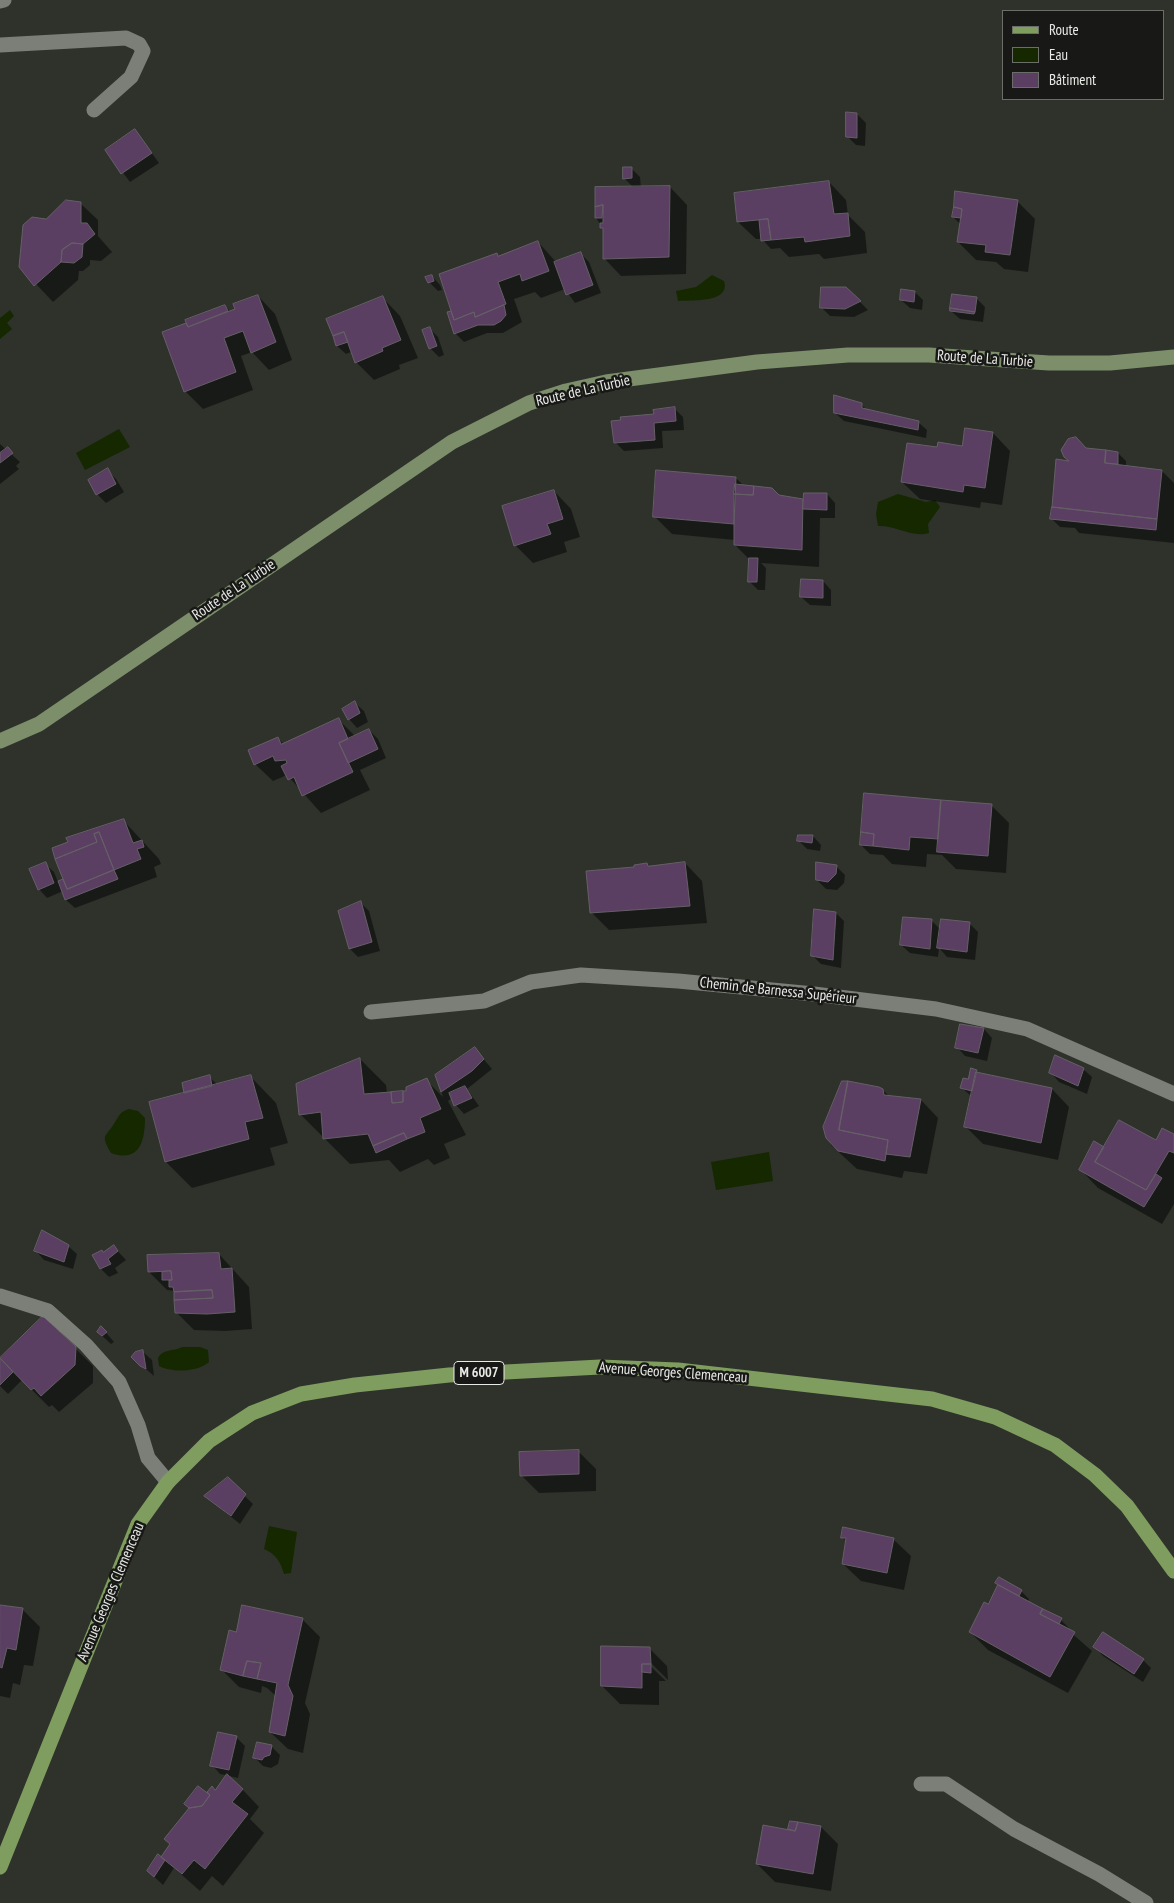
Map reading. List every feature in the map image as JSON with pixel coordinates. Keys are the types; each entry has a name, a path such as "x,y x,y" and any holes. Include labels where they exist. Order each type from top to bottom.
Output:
{"main road":[{"name":"Route de La Turbie","path":"0,741 39,724 452,442 529,403 566,391 606,382 757,362 839,356 929,355 1049,363 1110,363 1174,357"},
{"name":"Avenue Georges Clemenceau","path":"0,1867 138,1524 168,1482 209,1441 252,1413 301,1394 354,1385 449,1375 600,1367 678,1370 932,1398 994,1417 1055,1445 1095,1475 1127,1506 1174,1571"}],"street":[{"path":"0,1 4,0"},
{"path":"0,45 117,38 126,38 139,44 143,51 132,77 94,110"},
{"name":"Chemin de Barnessa Supérieur","path":"371,1012 484,1001 531,982 581,976 678,981 814,994 936,1008 1027,1029 1174,1094"},
{"path":"0,1296 48,1311 86,1345 119,1382 138,1425 148,1458 168,1482"},
{"path":"921,1784 946,1784 1014,1830 1099,1874 1146,1903"}],"water":[{"path":"712,275 724,281 725,288 722,293 709,299 678,301 676,291 696,287"},
{"path":"10,310 14,316 7,323 12,329 0,339 0,318"},
{"path":"119,429 130,447 85,470 76,453"},
{"path":"898,494 926,502 935,500 940,507 928,524 929,533 916,534 891,527 878,526 876,514 878,502"},
{"path":"129,1109 138,1111 145,1118 142,1142 134,1153 120,1155 111,1153 105,1138 120,1114"},
{"path":"769,1152 773,1181 716,1190 711,1162"},
{"path":"182,1347 200,1347 208,1350 209,1362 192,1370 171,1370 159,1366 158,1358 160,1355 166,1351"},
{"path":"269,1526 297,1532 291,1573 284,1574 277,1559 272,1553 264,1549"}],"building":[{"path":"846,112 857,113 857,138 846,137"},
{"path":"135,129 152,153 121,174 105,150"},
{"path":"623,167 632,167 632,178 623,179"},
{"path":"829,181 834,214 848,213 850,236 805,242 804,237 771,240 768,219 737,222 734,193"},
{"path":"670,186 669,257 603,259 603,228 600,228 600,223 603,223 603,205 595,207 595,187"},
{"path":"955,191 1018,200 1010,255 985,252 986,245 957,242 962,209 954,207"},
{"path":"66,200 81,202 81,223 87,223 95,234 83,244 72,243 62,250 61,262 34,286 19,267 23,225 32,217 46,219"},
{"path":"603,205 602,218 595,218 595,207"},
{"path":"954,207 962,209 961,218 952,217"},
{"path":"768,219 771,240 761,241 759,220"},
{"path":"538,241 549,271 522,281 520,274 498,282 506,304 475,317 474,312 454,320 439,274 497,253 498,256"},
{"path":"72,243 83,244 82,257 74,263 61,262 62,250"},
{"path":"581,252 593,285 566,295 554,262"},
{"path":"432,275 434,281 428,283 425,277"},
{"path":"821,287 846,287 861,301 845,309 820,308"},
{"path":"901,289 915,291 914,302 900,300"},
{"path":"952,294 977,297 975,312 950,308"},
{"path":"258,295 276,342 251,353 243,331 224,338 236,372 184,392 162,332 186,323 188,327 235,309 233,304"},
{"path":"383,296 401,340 382,348 383,351 355,363 344,332 333,336 326,319"},
{"path":"225,305 228,311 188,327 185,320"},
{"path":"504,305 506,315 501,321 494,325 478,325 454,334 447,312 451,311 454,320 474,312 475,317"},
{"path":"950,308 975,312 974,314 950,311"},
{"path":"430,327 437,346 429,349 422,330"},
{"path":"344,332 348,342 336,346 333,336"},
{"path":"834,395 862,403 862,408 919,421 918,430 834,413"},
{"path":"675,407 676,421 654,423 655,440 614,443 611,421 621,420 620,417 654,414 653,410"},
{"path":"965,428 993,432 985,488 964,485 963,492 901,482 907,443 937,447 938,442 962,446"},
{"path":"1076,437 1086,448 1106,450 1105,463 1162,470 1157,519 1052,507 1056,459 1069,461 1064,457 1061,450 1068,439"},
{"path":"8,447 13,453 0,463 0,453"},
{"path":"1106,450 1118,452 1118,464 1105,463"},
{"path":"108,468 116,484 96,495 88,480"},
{"path":"656,470 736,477 734,524 653,517"},
{"path":"735,484 754,486 753,495 734,494"},
{"path":"754,486 772,488 779,495 803,499 802,550 734,545 734,494 753,495"},
{"path":"554,490 563,519 547,524 551,534 514,546 502,506"},
{"path":"804,493 827,493 827,510 803,509"},
{"path":"1052,507 1157,519 1156,530 1050,519"},
{"path":"749,558 758,558 757,582 748,582"},
{"path":"801,579 823,580 823,598 800,597"},
{"path":"355,701 360,713 348,720 342,709"},
{"path":"339,718 348,739 339,743 353,772 302,796 294,777 288,780 281,766 287,763 286,760 275,761 273,756 254,765 248,750 278,737 281,744"},
{"path":"369,729 378,749 348,763 339,743"},
{"path":"864,793 941,800 938,839 910,837 909,850 873,846 874,834 861,832"},
{"path":"941,800 992,804 988,856 937,852"},
{"path":"124,819 133,843 142,840 144,847 137,849 141,859 114,870 99,832 94,834 97,842 55,859 52,848 68,842 66,838"},
{"path":"99,832 114,870 67,889 55,859 97,842 94,834"},
{"path":"861,832 874,834 873,846 860,845"},
{"path":"798,835 813,835 812,843 797,841"},
{"path":"46,862 54,883 38,890 29,869"},
{"path":"685,862 690,906 590,913 586,871 634,867 634,865 647,863 648,866"},
{"path":"816,862 837,865 836,874 828,882 816,880"},
{"path":"114,870 118,879 65,900 58,881 63,879 67,889"},
{"path":"361,901 372,942 349,949 338,911"},
{"path":"814,909 836,912 833,960 811,956"},
{"path":"903,917 932,919 930,949 900,945"},
{"path":"941,919 970,922 967,952 937,948"},
{"path":"960,1024 984,1028 978,1053 955,1048"},
{"path":"475,1047 484,1059 472,1071 441,1092 435,1075"},
{"path":"1055,1055 1084,1068 1078,1086 1049,1073"},
{"path":"360,1058 364,1094 391,1092 392,1103 403,1102 403,1091 406,1091 406,1087 427,1078 441,1109 420,1118 425,1132 407,1139 404,1133 373,1146 368,1134 323,1139 321,1112 299,1115 296,1084"},
{"path":"971,1068 977,1070 972,1091 960,1088 963,1078 968,1079"},
{"path":"976,1072 1052,1088 1041,1143 964,1127"},
{"path":"210,1075 212,1086 184,1093 182,1083"},
{"path":"251,1075 263,1118 245,1122 249,1139 165,1162 149,1102"},
{"path":"842,1081 848,1081 839,1130 888,1140 885,1161 838,1151 826,1138 823,1127"},
{"path":"848,1081 879,1087 883,1089 884,1095 921,1099 910,1157 886,1154 888,1140 839,1130"},
{"path":"465,1086 472,1098 454,1106 449,1093"},
{"path":"403,1091 403,1102 392,1103 391,1092"},
{"path":"1119,1120 1156,1140 1162,1128 1174,1134 1174,1153 1169,1151 1146,1190 1095,1162"},
{"path":"404,1133 407,1139 376,1153 373,1146"},
{"path":"1094,1141 1104,1147 1095,1162 1146,1190 1156,1174 1162,1178 1144,1207 1079,1170"},
{"path":"42,1230 69,1245 64,1262 34,1251"},
{"path":"114,1245 118,1251 108,1259 111,1264 100,1269 92,1255 102,1250 103,1252"},
{"path":"219,1253 221,1269 232,1268 235,1312 207,1314 175,1313 174,1300 213,1298 212,1290 174,1292 173,1287 169,1287 169,1280 172,1280 171,1271 148,1272 147,1255"},
{"path":"171,1271 172,1280 162,1280 162,1272"},
{"path":"212,1290 213,1298 174,1300 174,1292"},
{"path":"43,1316 76,1347 75,1365 41,1396 34,1388 31,1390 0,1358"},
{"path":"101,1326 107,1332 102,1336 97,1332"},
{"path":"143,1350 146,1369 131,1357 135,1352"},
{"path":"0,1358 13,1372 0,1385"},
{"path":"579,1450 579,1474 520,1476 519,1452"},
{"path":"228,1477 246,1494 231,1516 204,1496"},
{"path":"843,1527 894,1538 887,1573 842,1564 846,1538 841,1538"},
{"path":"999,1577 1022,1590 1019,1596 995,1583"},
{"path":"998,1585 1043,1609 1040,1614 1075,1632 1050,1677 969,1632 984,1602 988,1604"},
{"path":"0,1605 23,1608 16,1650 7,1648 2,1668 0,1667"},
{"path":"242,1605 303,1618 288,1685 293,1696 285,1736 269,1732 277,1683 257,1679 261,1663 247,1661 243,1676 220,1670 229,1630 236,1632"},
{"path":"1043,1609 1062,1618 1059,1624 1040,1614"},
{"path":"1103,1632 1144,1659 1134,1674 1093,1647"},
{"path":"601,1646 650,1647 651,1664 642,1664 642,1688 601,1686"},
{"path":"247,1661 261,1663 257,1679 243,1676"},
{"path":"642,1664 651,1664 651,1673 642,1672"},
{"path":"218,1732 237,1736 229,1770 210,1766"},
{"path":"257,1742 272,1745 270,1755 262,1760 253,1758"},
{"path":"227,1774 243,1789 232,1802 248,1814 205,1869 194,1860 182,1874 161,1857 170,1844 164,1839 189,1808 202,1806 210,1795 207,1792 212,1786 215,1790"},
{"path":"198,1786 210,1795 202,1806 189,1808 184,1804"},
{"path":"790,1821 798,1822 795,1831 788,1829"},
{"path":"798,1822 821,1826 813,1874 756,1864 763,1825 795,1831"},
{"path":"158,1854 165,1860 154,1877 147,1871"}]}
